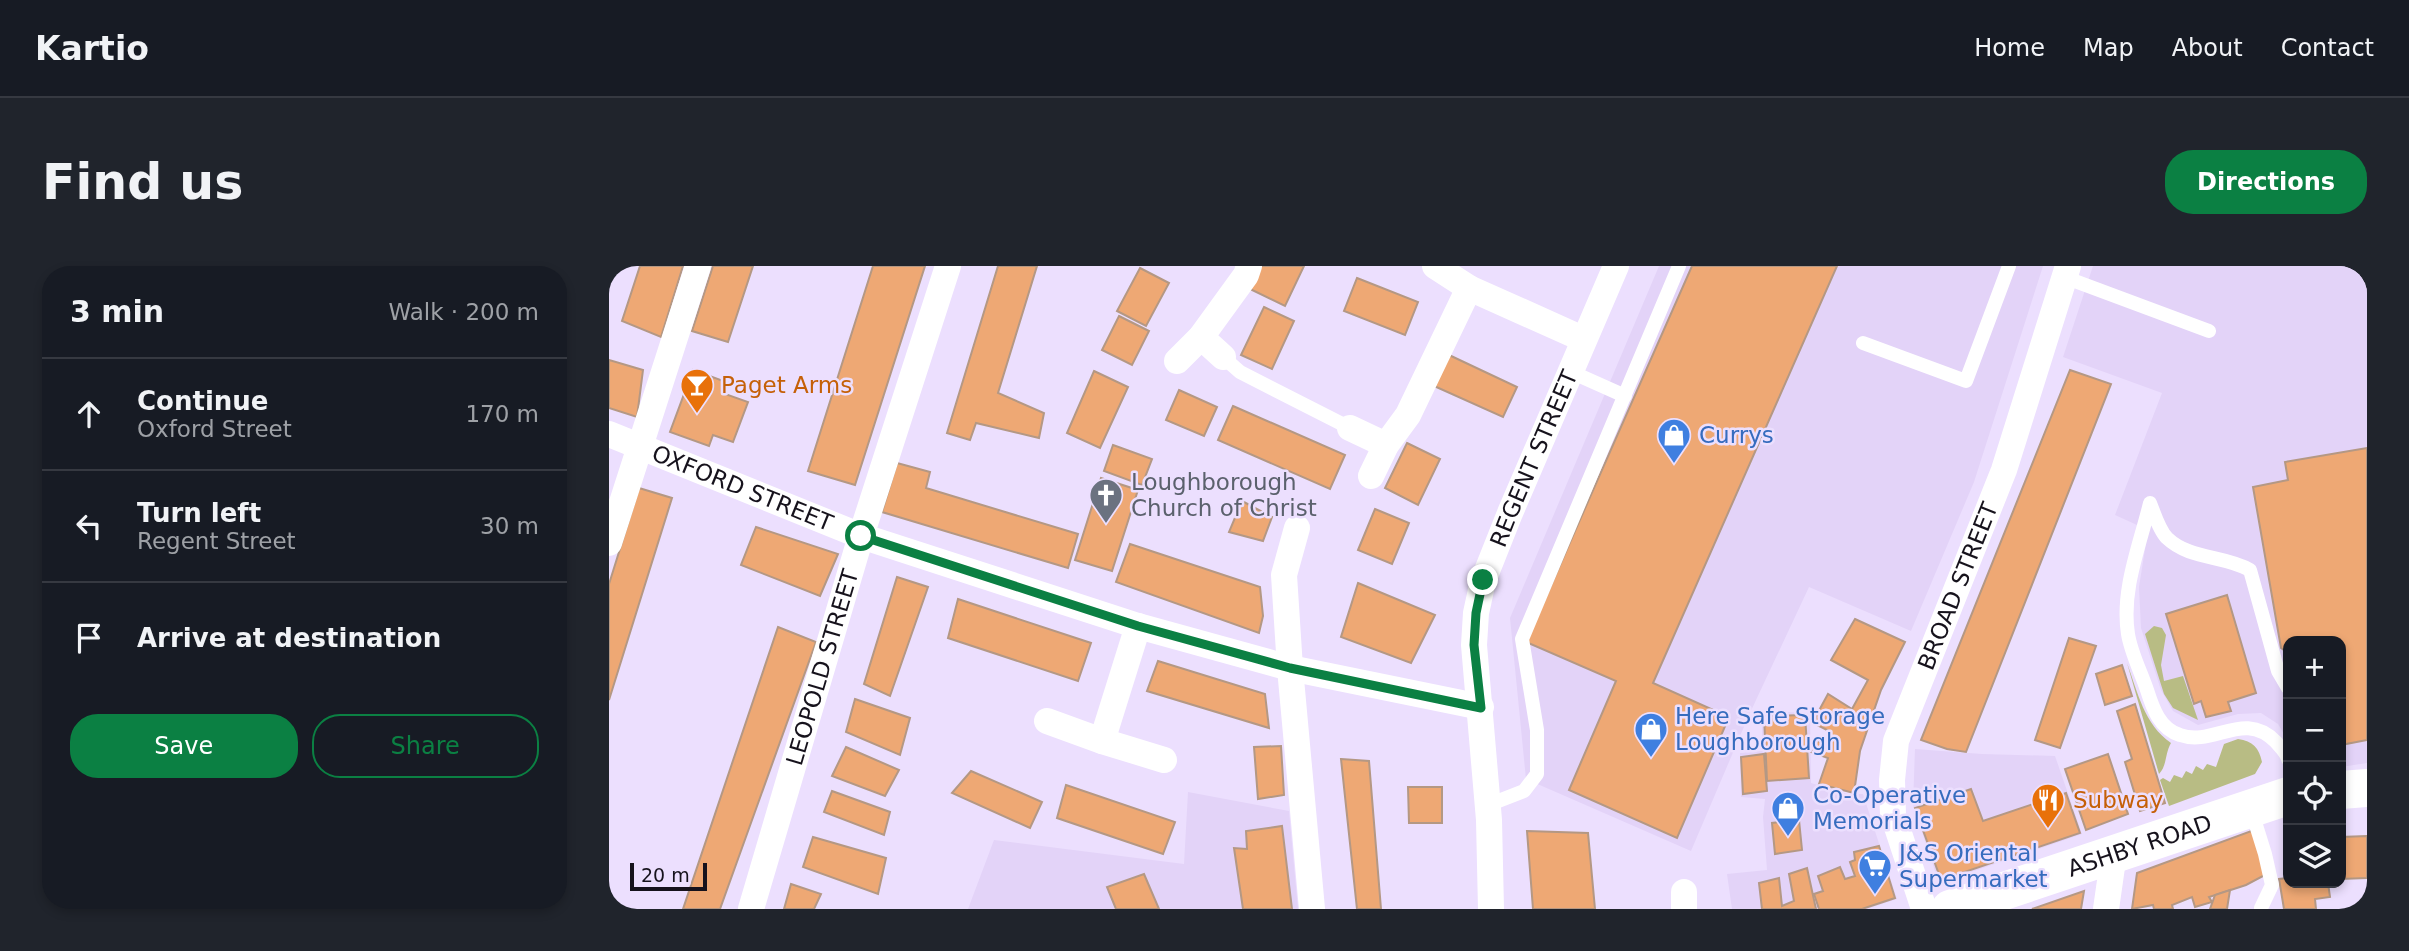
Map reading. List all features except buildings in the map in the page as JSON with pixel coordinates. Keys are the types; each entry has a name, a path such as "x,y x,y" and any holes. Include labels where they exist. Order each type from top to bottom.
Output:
{"main road":[{"path":"2346,790 2367,788"},
{"name":"ASHBY ROAD","path":"1950,909 2283,798"}],"street":[{"path":"609,543 698,266"},
{"name":"LEOPOLD STREET","path":"751,909 861,536 948,266"},
{"path":"1177,361 1202,337 1246,275 1249,266"},
{"path":"1434,266 1468,288 1583,339"},
{"name":"REGENT STREET","path":"1491,909 1488,805 1474,645 1476,613 1483,580 1569,371 1616,266"},
{"name":"BROAD STREET","path":"1924,909 1893,815 1892,780 1896,741 2004,470 2066,272"},
{"path":"1371,477 1386,445 1408,415 1468,288"},
{"path":"1202,337 1223,357"},
{"path":"1350,428 1386,445"},
{"name":"OXFORD STREET","path":"609,434 861,536 1138,626 1290,668 1481,708"},
{"path":"1297,528 1284,575 1312,909"},
{"path":"1102,741 1138,626"},
{"path":"1047,722 1164,760"},
{"path":"2106,909 2114,853"}],"lane":[{"path":"1488,805 1524,791 1537,774 1537,730 1522,639 1679,266"},
{"path":"1863,343 1966,381 2007,271 2018,266"},
{"path":"2066,272 2209,331"},
{"path":"1223,357 1240,372 1350,428"},
{"path":"1569,371 1625,396"},
{"path":"2283,680 2278,671 2249,570 2237,563 2207,558 2175,544 2165,537 2150,503 2129,582 2127,612 2128,635 2152,707 2163,725 2178,735 2192,738 2242,727 2266,733 2283,749"},
{"path":"2250,808 2272,885 2261,908"}],"shaded area":[{"path":"1659,266 2043,266 1974,482 1911,631 1809,587 1749,715 1691,851 1526,779 1510,618"},
{"path":"2093,266 2367,266 2367,763 2346,766 2346,636 2283,636 2283,732 2278,724 2261,713 2238,714 2198,725 2173,711 2161,690 2141,628 2139,587 2148,530 2115,515 2162,393 2063,357"},
{"path":"1762,711 1810,713 1811,783 1848,794 1863,794 1897,899 1867,909 1732,909 1727,874 1767,870 1763,817 1765,799 1741,797 1740,753 1762,751"},
{"path":"1915,749 2055,756 2082,834 1939,883 1913,805"},
{"path":"1188,792 1289,811 1298,909 968,909 994,840 1184,864"}],"green space":[{"path":"2154,626 2162,628 2166,635 2161,665 2164,681 2183,676 2198,720 2173,708 2164,694 2145,634"},
{"path":"2127,663 2148,717 2154,727 2171,743 2159,774"},
{"path":"2238,739 2251,743 2259,753 2262,762 2255,774 2169,806 2160,780 2163,778 2170,782 2174,775 2182,778 2186,771 2192,774 2196,766 2203,770 2207,764 2216,767 2224,744"}],"place":[{"name":"Paget Arms","path":"697,415"},
{"name":"Currys","path":"1674,465"},
{"name":"Loughborough Church of Christ","path":"1106,525"},
{"name":"Here Safe Storage Loughborough","path":"1651,759"},
{"name":"Subway","path":"2048,830"},
{"name":"Co-Operative Memorials","path":"1788,838"},
{"name":"J&S Oriental Supermarket","path":"1875,896"}],"route":[{"path":"861,536 1138,626 1290,668 1481,708 1474,645 1476,613 1483,580"}]}
